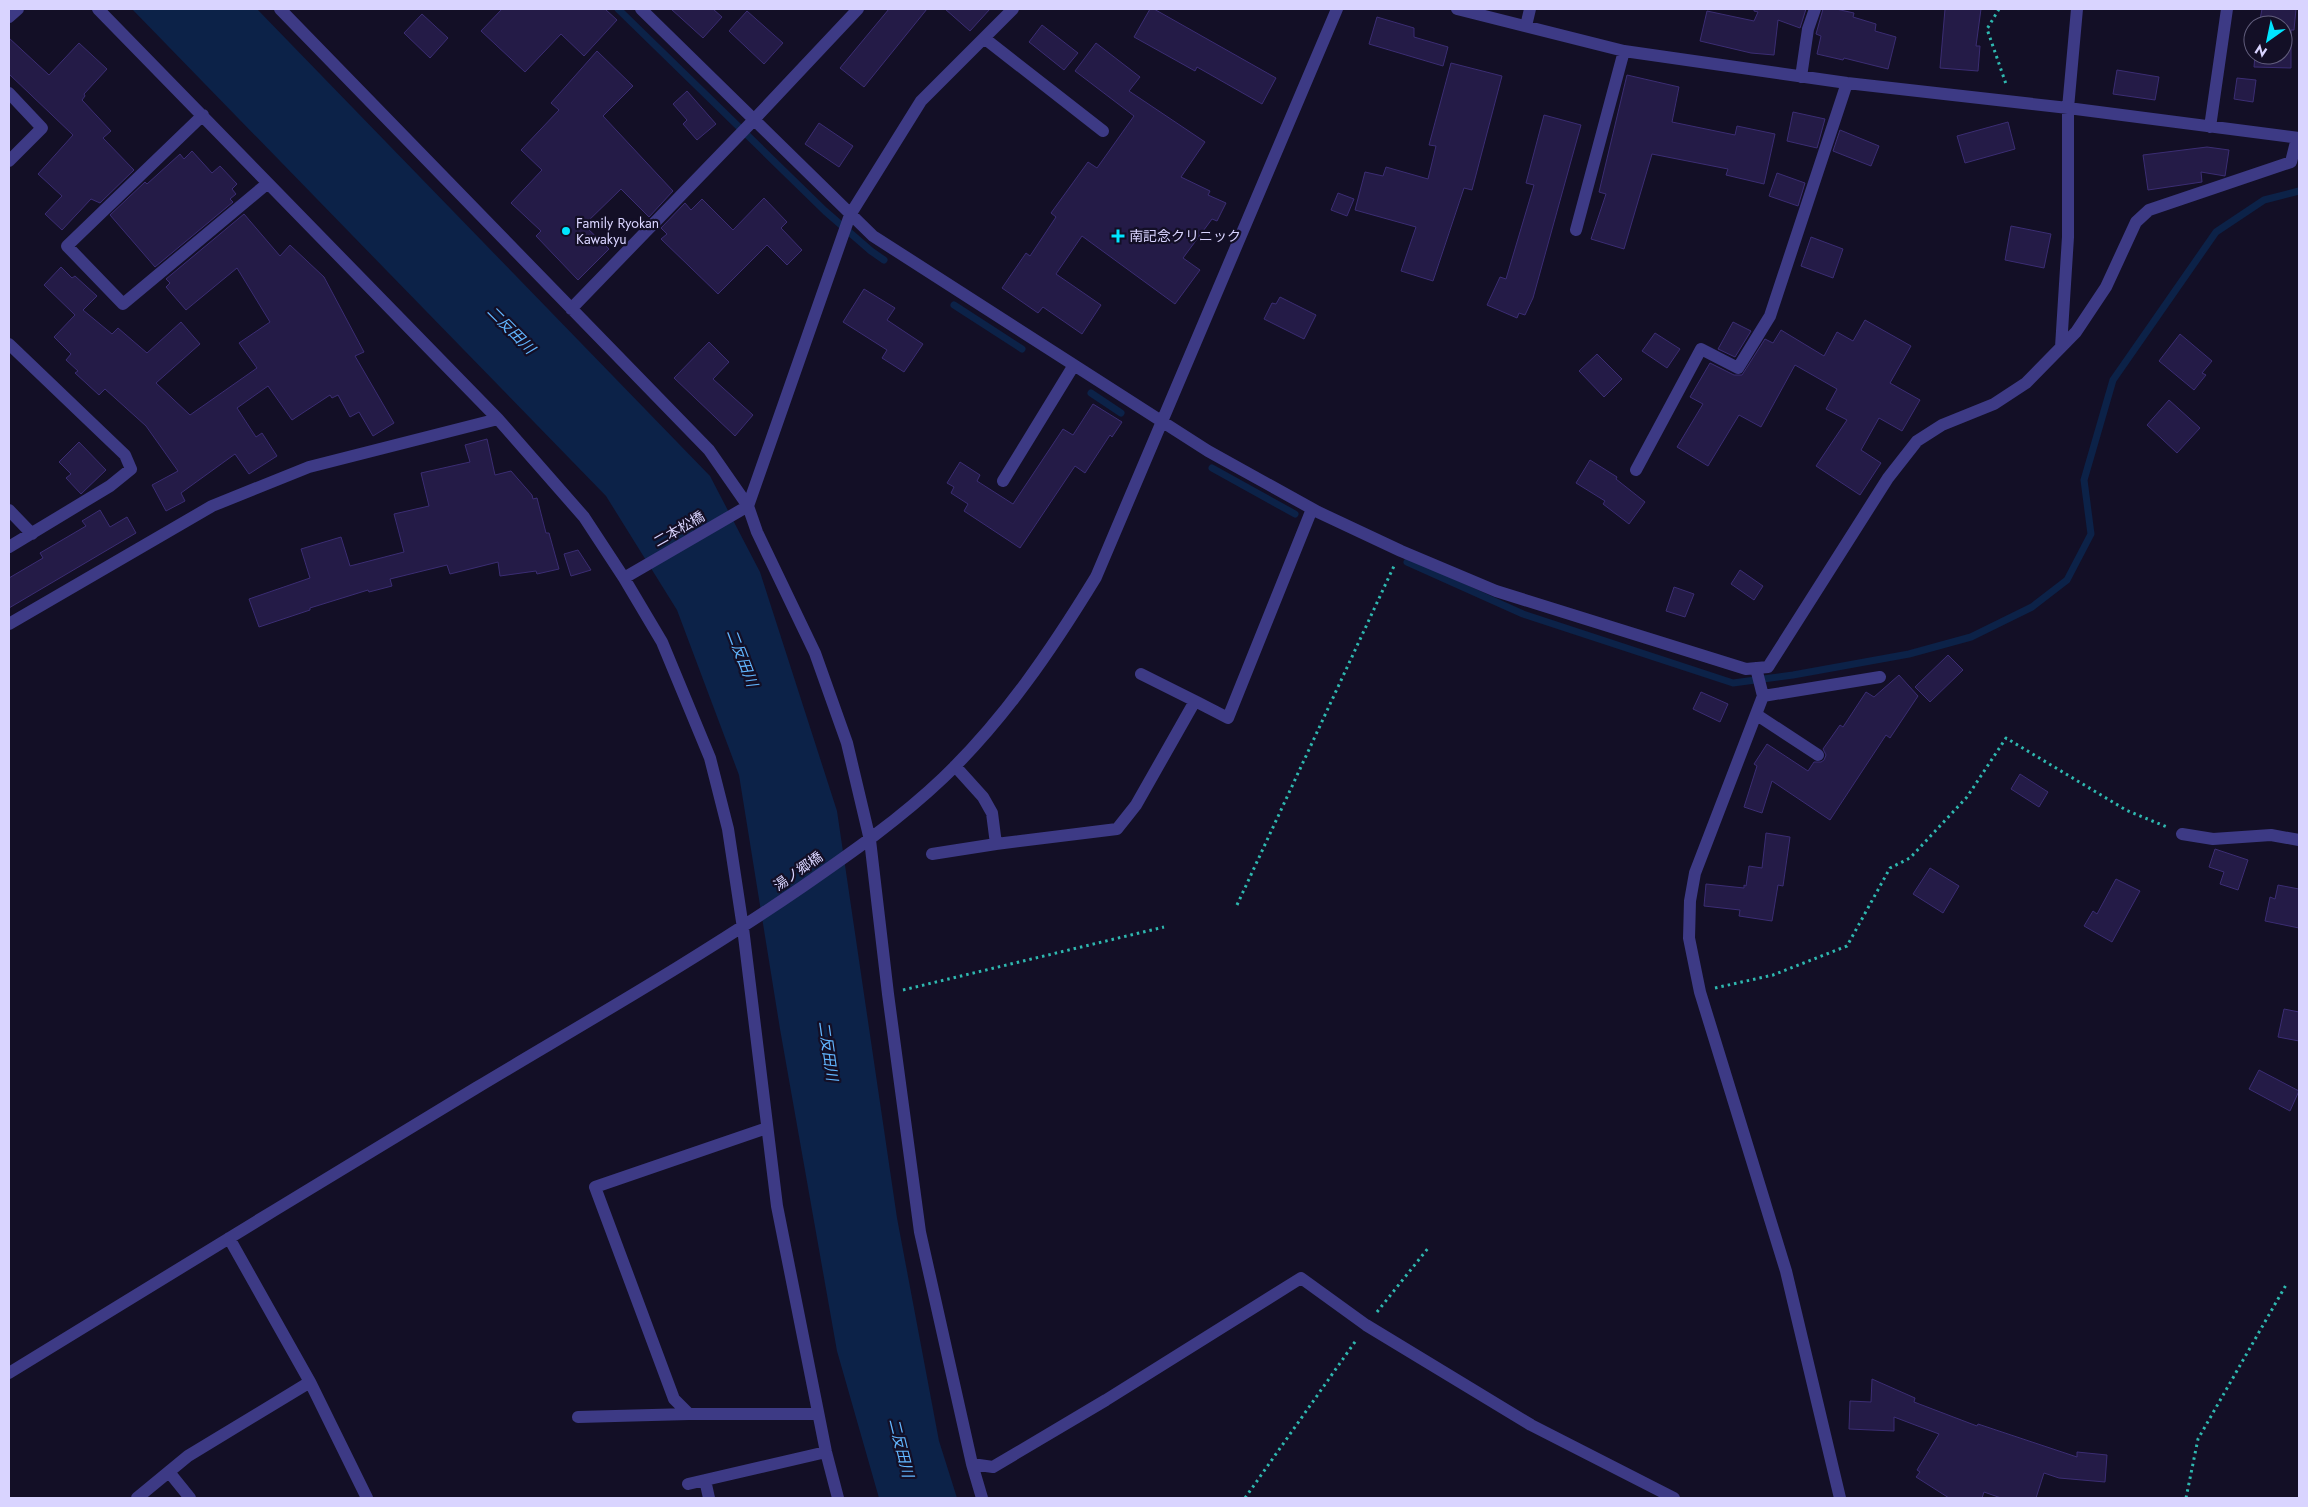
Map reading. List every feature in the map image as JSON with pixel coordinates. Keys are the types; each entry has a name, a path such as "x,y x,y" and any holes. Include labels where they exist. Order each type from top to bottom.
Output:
{"street":[{"path":"9,17 18,9"},
{"path":"98,9 498,419 584,518 624,578 662,642 710,758 728,829 743,928 777,1206 818,1414 838,1498"},
{"path":"641,9 751,123 849,219 872,236 1208,451 1312,509 1401,551 1496,591 1746,669 1768,667 1888,478 1917,441 1942,426 1994,404 2026,383 2076,332 2106,287 2136,222 2149,210 2291,162 2298,138 2068,108 1847,83 1624,51 1457,9"},
{"path":"571,309 738,137 858,9"},
{"path":"748,506 849,219 921,102 1013,9"},
{"name":"湯ノ郷橋","path":"9,1373 743,928 870,840 916,803 955,766 1014,699 1044,658 1096,577 1337,9"},
{"path":"1526,26 1530,9"},
{"path":"1801,76 1808,29 1815,9"},
{"path":"2061,347 2068,237 2068,108 2077,9"},
{"path":"2210,127 2227,9"},
{"path":"286,11 571,309 709,450 748,506 757,532 815,653 847,743 870,840 888,994 920,1232 972,1464 982,1498"},
{"path":"984,38 1103,131"},
{"path":"1576,230 1624,51"},
{"path":"1636,470 1700,349 1738,368 1770,316 1847,83"},
{"path":"9,93 42,128 9,162"},
{"path":"203,115 67,246 123,304 268,182"},
{"path":"9,344 125,455 131,469 110,486 9,547"},
{"path":"1003,481 1074,365"},
{"path":"9,624 212,506 310,467 498,419"},
{"name":"二本松橋","path":"624,578 748,506"},
{"path":"1141,674 1228,718 1312,509"},
{"path":"9,510 32,534"},
{"path":"1756,668 1763,696 1758,715 1695,874 1690,901 1689,938 1700,992 1786,1271 1840,1498"},
{"path":"1763,696 1880,677"},
{"path":"932,854 1117,829 1136,805 1195,701"},
{"path":"1758,715 1818,755"},
{"path":"955,766 983,797 992,813 996,844"},
{"path":"2182,834 2213,839 2271,835 2299,840"},
{"path":"689,1414 674,1399 595,1187 767,1128"},
{"path":"229,1238 310,1382 366,1498"},
{"path":"972,1464 993,1467 1106,1400 1301,1278 1366,1325 1531,1425 1674,1498"},
{"path":"137,1498 188,1456 310,1382"},
{"path":"578,1417 689,1414 818,1414"},
{"path":"688,1484 826,1452"},
{"path":"169,1472 190,1498"},
{"path":"705,1480 710,1498"}],"path":[{"path":"1999,9 1987,29 2012,103"},
{"path":"1237,905 1401,551"},
{"path":"1700,992 1773,975 1847,946 1890,868 1910,858 1967,797 2006,738 2126,810 2182,834"},
{"path":"888,994 1164,928"},
{"path":"1245,1498 1366,1325 1429,1247"},
{"path":"2186,1498 2198,1439 2286,1285"}],"water":[{"name":"二反田川","path":"132,9 257,9 710,476 760,572 837,811 897,1218 939,1441 957,1498 879,1498 837,1351 780,1029 739,775 677,610 606,496"}],"building":[{"path":"502,9 605,9 617,20 584,56 561,34 525,72 481,31"},
{"path":"671,9 713,9 722,17 703,38"},
{"path":"889,9 927,9 864,87 840,68"},
{"path":"945,9 990,9 970,31"},
{"path":"1150,9 1154,9 1276,78 1262,104 1197,67 1195,71 1134,37"},
{"path":"1754,9 1806,9 1800,28 1778,20 1774,55 1751,53 1700,41 1707,11 1754,21 1758,12 1754,11"},
{"path":"1823,9 1836,9 1854,13 1853,17 1876,24 1875,31 1896,37 1888,69 1844,58 1843,60 1817,54 1821,36 1816,34"},
{"path":"1945,9 1981,9 1976,46 1980,46 1978,71 1940,68"},
{"path":"2262,9 2296,9 2294,30 2293,15 2261,15"},
{"path":"747,11 783,43 764,64 729,31"},
{"path":"422,14 448,38 430,58 404,33"},
{"path":"1377,17 1414,28 1414,37 1448,47 1443,66 1369,44"},
{"path":"1042,25 1078,53 1064,70 1029,42"},
{"path":"9,38 49,75 79,43 107,69 84,94 85,96 82,100 111,131 103,138 134,170 100,203 91,199 62,230 45,214 62,196 38,174 73,135 9,74"},
{"path":"1096,43 1140,77 1129,91 1205,142 1181,177 1210,191 1208,195 1226,203 1217,221 1212,219 1183,258 1200,270 1175,304 1082,236 1056,274 1101,305 1082,334 1043,307 1038,313 1002,288 1026,253 1030,256 1056,217 1051,213 1088,162 1097,168 1134,116 1075,71"},
{"path":"597,51 633,86 603,116 673,191 649,217 621,189 584,225 609,249 578,280 536,236 541,231 511,203 542,170 521,150 559,110 551,103"},
{"path":"1451,63 1502,76 1472,190 1464,188 1433,281 1401,271 1416,227 1355,210 1365,172 1383,176 1386,167 1428,179 1436,146 1429,145"},
{"path":"2254,65 2291,65 2291,68 2254,67"},
{"path":"2117,70 2159,77 2155,100 2113,94"},
{"path":"1627,75 1679,87 1672,122 1735,135 1737,126 1775,134 1764,184 1726,175 1728,169 1652,154 1624,249 1591,239 1606,194 1599,192"},
{"path":"2237,78 2256,80 2253,102 2234,99"},
{"path":"687,91 716,124 697,140 683,124 687,120 673,104"},
{"path":"1793,112 1825,119 1817,148 1787,141"},
{"path":"1544,115 1581,125 1533,298 1525,315 1519,313 1517,318 1487,305 1500,277 1506,279 1534,185 1526,183"},
{"path":"2008,122 2015,149 1965,163 1957,136"},
{"path":"819,123 853,146 839,167 805,144"},
{"path":"1840,130 1879,146 1871,166 1833,151"},
{"path":"2207,147 2229,150 2225,176 2201,172 2202,182 2148,190 2143,155"},
{"path":"192,151 212,173 220,166 237,184 232,189 236,194 230,199 233,202 155,267 110,215 145,182 147,184 180,154 184,159"},
{"path":"1777,173 1805,183 1798,206 1769,196"},
{"path":"1338,193 1354,199 1347,216 1331,210"},
{"path":"764,198 787,222 781,228 802,250 787,265 767,245 718,294 661,239 667,234 661,228 685,203 691,210 702,199 733,230"},
{"path":"244,214 280,256 290,245 324,277 364,352 355,356 394,423 373,436 359,412 350,417 338,395 332,398 330,395 292,420 268,386 237,408 256,437 262,433 277,456 249,474 235,454 181,493 185,501 166,511 152,485 178,471 146,426 105,389 99,395 75,373 78,371 66,360 71,354 54,337 75,315 44,285 61,267 72,278 75,276 97,296 83,310 112,334 118,328 147,353 181,322 200,344 156,383 190,415 257,368 239,343 270,322 237,268 186,310 166,287 170,283 166,279"},
{"path":"2011,226 2051,234 2044,268 2005,260"},
{"path":"1811,237 1843,249 1833,278 1801,266"},
{"path":"864,289 895,308 887,320 923,344 904,372 882,358 887,350 843,322"},
{"path":"1280,297 1316,315 1304,339 1264,319 1272,303 1276,304"},
{"path":"1865,320 1911,346 1890,383 1920,400 1902,431 1879,418 1861,450 1881,463 1860,495 1816,466 1847,420 1826,409 1837,389 1795,365 1761,427 1739,415 1708,466 1677,447 1703,404 1690,397 1710,363 1734,375 1742,375 1765,339 1773,343 1781,330 1824,356 1837,332 1853,341"},
{"path":"1733,322 1751,331 1735,357 1718,349"},
{"path":"1655,333 1680,349 1667,368 1642,351"},
{"path":"2180,334 2212,361 2202,373 2206,375 2194,390 2159,361"},
{"path":"709,342 729,362 713,379 753,415 735,436 674,378"},
{"path":"1597,354 1622,379 1604,397 1579,371"},
{"path":"2169,400 2200,428 2177,453 2147,425"},
{"path":"1093,404 1122,422 1112,437 1110,435 1085,473 1075,466 1020,548 964,511 968,504 951,493 954,487 947,483 960,462 980,475 977,481 1013,504 1063,429 1073,435"},
{"path":"487,439 495,475 511,471 532,495 533,499 537,498 546,533 549,533 559,569 537,574 536,571 500,576 498,562 450,574 447,565 390,579 392,586 369,592 368,590 310,608 310,610 259,627 249,599 310,578 301,549 341,537 350,566 404,552 394,514 429,506 421,473 470,462 465,445"},
{"path":"79,442 106,470 81,494 66,478 71,474 59,462"},
{"path":"1590,460 1617,477 1616,479 1645,502 1629,524 1603,504 1605,501 1576,483"},
{"path":"100,510 110,527 127,517 136,533 9,608 9,578 43,558 40,553 86,526 82,521"},
{"path":"578,550 591,570 571,576 564,554"},
{"path":"1740,570 1763,586 1754,600 1731,584"},
{"path":"1674,587 1694,594 1685,617 1666,611"},
{"path":"1948,655 1963,670 1930,702 1915,687"},
{"path":"1899,675 1918,696 1890,738 1886,735 1830,820 1772,781 1762,813 1744,807 1757,766 1754,764 1767,744 1808,771 1814,762 1824,760 1826,755 1823,749 1840,725 1843,727 1866,692 1874,697"},
{"path":"1701,692 1728,704 1720,722 1693,709"},
{"path":"2020,774 2048,792 2039,807 2011,789"},
{"path":"1766,833 1790,837 1783,886 1778,885 1772,921 1739,916 1740,910 1704,906 1706,884 1744,888 1744,885 1746,886 1749,866 1762,868"},
{"path":"2215,849 2248,860 2238,890 2220,884 2224,872 2209,867"},
{"path":"1930,868 1959,886 1943,913 1913,894"},
{"path":"2116,879 2140,891 2112,942 2084,926 2093,911 2097,914"},
{"path":"2278,885 2299,889 2299,928 2265,921 2270,897 2275,899"},
{"path":"2284,1009 2299,1012 2299,1041 2278,1037"},
{"path":"2259,1070 2299,1091 2290,1111 2249,1089"},
{"path":"1872,1379 1915,1398 1914,1402 1977,1426 1978,1424 2077,1457 2077,1452 2107,1455 2105,1482 2059,1478 2044,1473 2036,1498 2001,1498 1984,1492 1982,1498 1949,1498 1916,1477 1920,1472 1917,1470 1939,1434 1894,1417 1894,1431 1849,1429 1850,1401 1871,1402"}],"waterway":[{"path":"618,9 825,211 884,260"},
{"path":"1407,562 1523,614 1733,683 1793,675 1909,654 1971,637 2032,607 2067,580 2091,534 2084,480 2113,380 2216,232 2264,200 2299,191"},
{"path":"954,305 1022,349"},
{"path":"1091,393 1121,413"},
{"path":"1212,468 1295,514"}],"place":[{"name":"Family Ryokan Kawakyu","path":"566,231"},
{"name":"南記念クリニック","path":"1118,236"}]}
